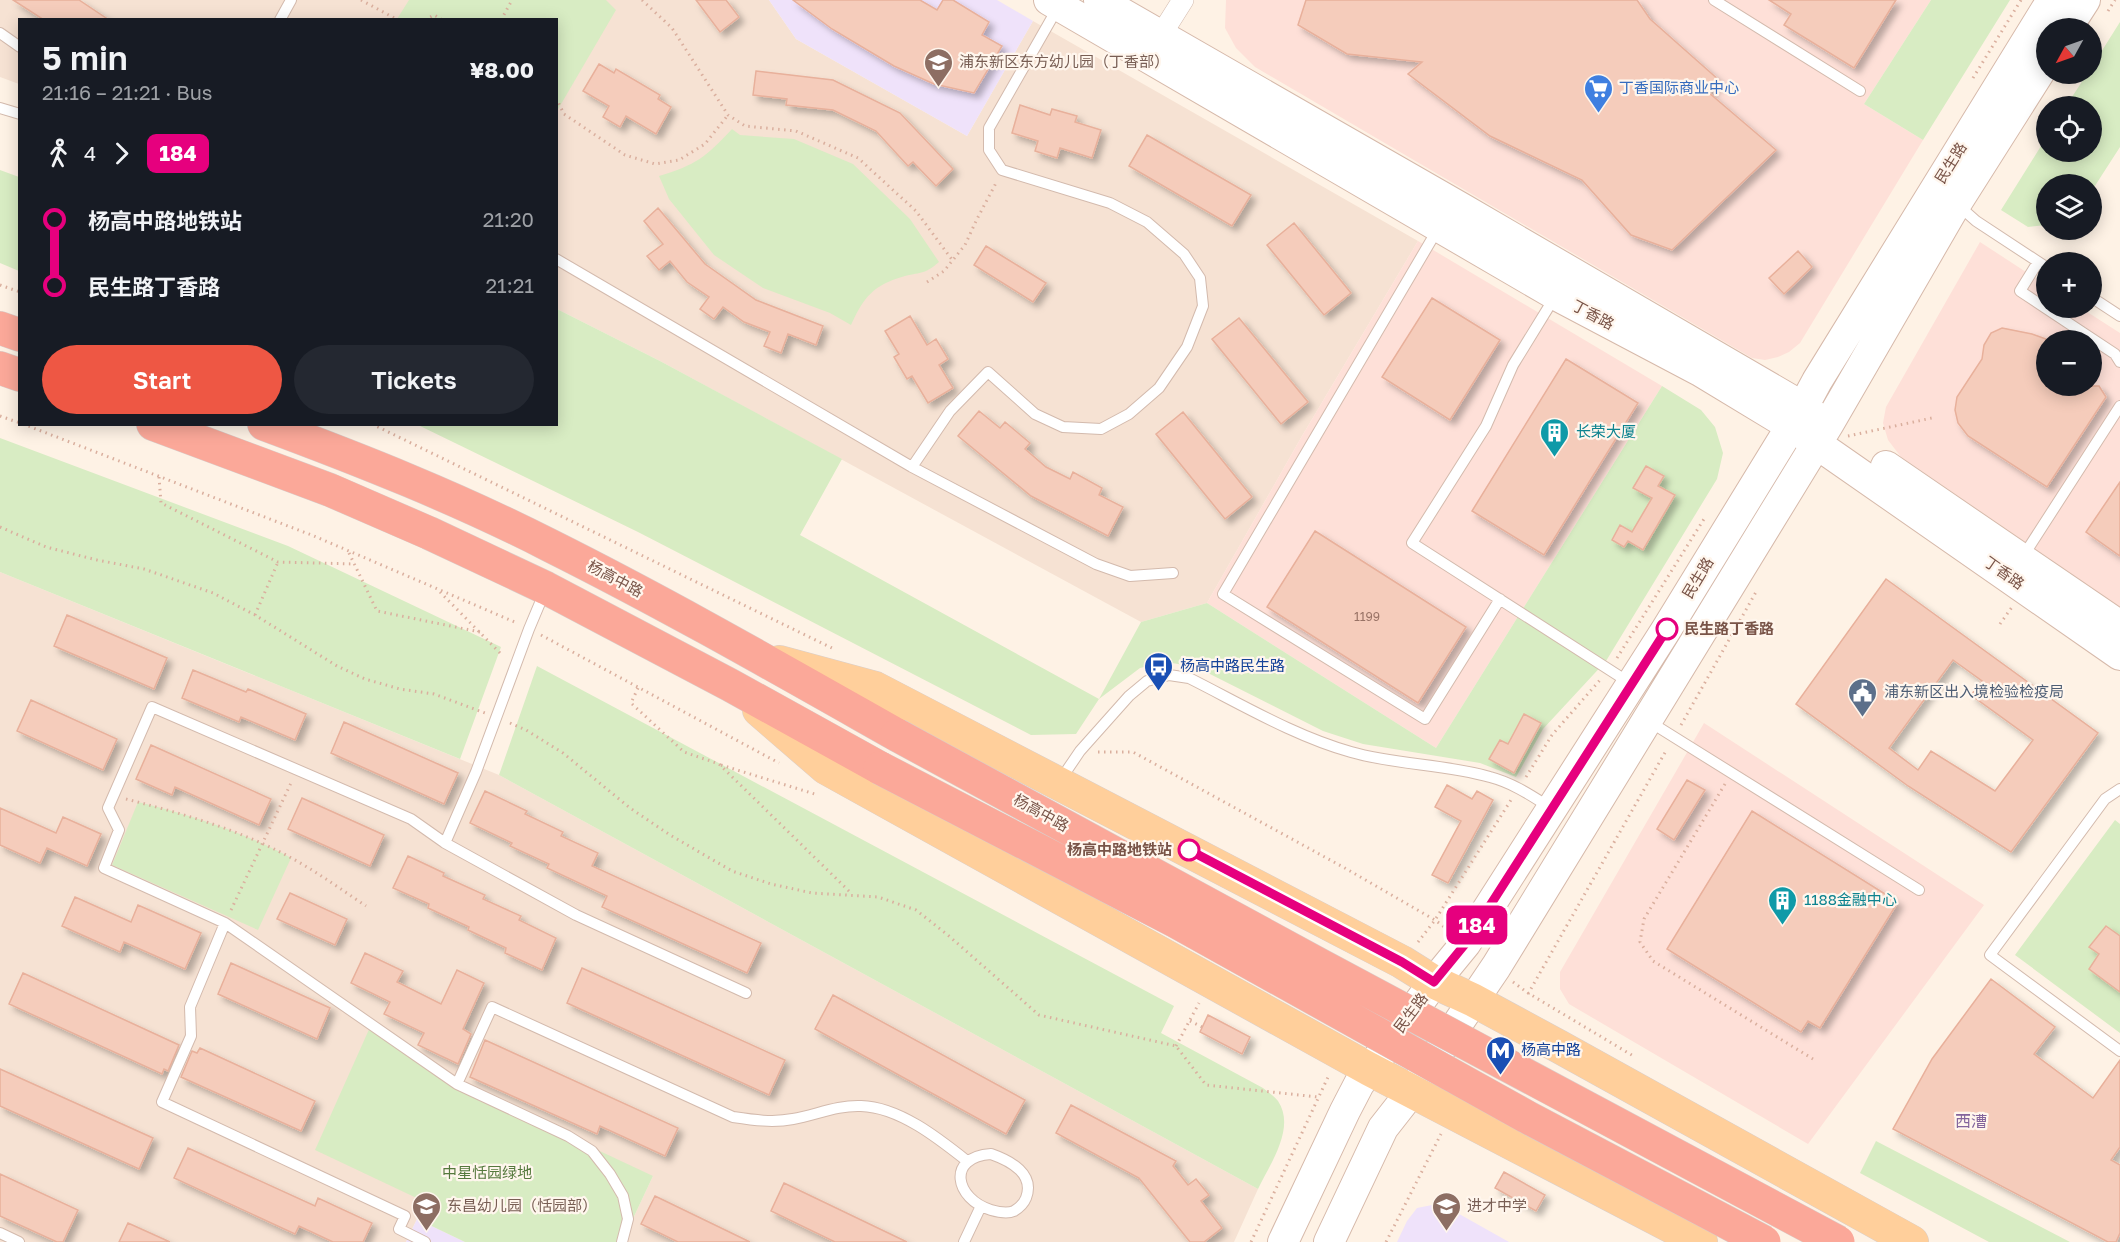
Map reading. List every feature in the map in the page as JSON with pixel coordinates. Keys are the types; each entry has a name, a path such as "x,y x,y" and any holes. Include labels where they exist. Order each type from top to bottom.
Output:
{"highway":[{"path":"0,328 18,334"},
{"path":"158,426 330,490 546,588 730,685 880,768 1175,921 1527,1117 1764,1242"},
{"name":"杨高中路","path":"269,426 424,486 548,544 678,612 897,735 1320,965 1838,1242"}],"main road":[{"name":"丁香路","path":"1099,0 1154,46 1439,227 1556,295 1700,371 1835,433 2120,626"},
{"name":"民生路","path":"1283,1242 1345,1111 1356,1061 1434,982 1466,943 1552,808 1621,677 1797,416 1816,381 2052,0"},
{"path":"2073,18 2085,0"},
{"name":"丁香路","path":"1054,3 1154,46 1463,208 1797,416"},
{"name":"民生路","path":"1329,1242 1383,1128 1412,1091 1496,967 1647,720 1835,433 1956,204 2036,78"},
{"name":"丁香路","path":"1835,433 2120,655"},
{"path":"756,656 875,688 1402,962 1434,982 1473,1000 1912,1242"},
{"path":"730,685 826,768 1356,1061 1701,1242"}],"street":[{"path":"1154,46 1183,0"}],"lane":[{"path":"281,18 291,0"},
{"path":"1714,0 1860,91"},
{"path":"912,467 950,411 988,372 1035,414 1063,428 1101,429 1129,414 1160,388 1187,347 1203,306 1200,278 1184,254 1147,222 1110,203 1002,170 989,150 989,128 1054,3"},
{"path":"0,33 18,46"},
{"path":"0,108 18,113"},
{"path":"1956,204 1976,221 2036,261"},
{"path":"1439,227 1223,594 1425,719 1500,599"},
{"path":"558,260 912,467 1096,564 1130,576 1173,573"},
{"path":"2036,272 2020,291 2036,302"},
{"path":"1556,295 1513,365 1486,426 1412,543 1621,677"},
{"path":"2102,304 2120,316"},
{"path":"2061,318 2115,354 2120,362"},
{"path":"2022,559 2120,406"},
{"path":"445,843 497,717 546,588"},
{"path":"1059,783 1080,751 1138,688 1147,681 1169,675 1189,678 1316,741 1353,753 1463,770 1492,777 1519,788 1552,808"},
{"path":"622,1242 628,1219 623,1196 592,1151 568,1136 457,1084 225,923 104,868 119,830 108,808 152,707 411,819 445,843 576,915 746,993"},
{"path":"1647,720 1918,890"},
{"path":"2120,789 2105,799 1990,956 2120,1051"},
{"path":"225,923 190,1007 191,1036 162,1102 405,1216 399,1229 425,1242"},
{"path":"457,1084 492,1007 733,1117 762,1121 792,1119 833,1108 863,1106 898,1114 939,1139 967,1161"},
{"path":"991,1154 1005,1159 1028,1179 1029,1190 1024,1203 1012,1212 999,1212 981,1206 968,1196 961,1185 961,1172 967,1161 978,1155 991,1154"},
{"path":"964,1242 981,1206"},
{"path":"0,1233 19,1242"}],"path":[{"path":"361,0 394,18"},
{"path":"502,18 512,0"},
{"path":"642,0 672,28 728,115 745,126 796,131 858,158 916,211 953,261"},
{"path":"1973,79 2021,0"},
{"path":"558,102 564,114 625,155 655,164 679,160 705,144 728,115"},
{"path":"927,282 944,271 965,246 1002,170"},
{"path":"0,285 18,291"},
{"path":"0,416 18,423"},
{"path":"1835,433 1932,418"},
{"path":"26,426 349,551 529,629 783,765"},
{"path":"376,426 842,653"},
{"path":"159,477 161,503 278,562 355,564"},
{"path":"1402,962 1435,920 1552,735 1621,677 1708,512"},
{"path":"0,527 46,547 144,569 213,593 255,615 337,666 365,679 434,694 526,730 563,753 654,824 732,871 771,884 813,893 878,897 916,910 1039,1015 1176,1046 1206,1085 1318,1097"},
{"path":"349,551 377,611 480,632"},
{"path":"255,615 278,562"},
{"path":"1511,1021 1760,585"},
{"path":"438,590 515,668"},
{"path":"638,688 631,703 684,752 820,795"},
{"path":"1080,751 1133,752 1343,867 1435,920 1466,943"},
{"path":"720,764 854,895"},
{"path":"225,923 297,770"},
{"path":"1731,773 1644,919 1640,942 1653,962 1813,1059"},
{"path":"114,796 170,810 224,828 261,844 315,872 366,906"},
{"path":"1176,1046 1200,1001"},
{"path":"1190,1021 1202,1027"},
{"path":"1251,1242 1318,1097 1356,1061"},
{"path":"1386,1242 1445,1126 1455,1114"}],"shaded area":[{"path":"0,0 769,0 796,39 967,136 1033,21 1418,241 1302,436 1207,603 1141,622 660,361 558,310 558,18 18,18 18,84 0,77"},
{"name":"浦东新区东方幼儿园（丁香部）","path":"769,0 997,0 1033,21 967,136 796,39"},
{"path":"1226,0 1931,0 1864,104 1923,140 1800,343 1778,357 1765,360 1752,358 1255,67 1236,48 1225,28"},
{"path":"1418,241 1662,386 1436,748 1207,603 1302,436"},
{"path":"1980,242 2036,278 2036,318 2097,318 2120,333 2120,607 1901,457 1888,440 1883,423 1886,407"},
{"path":"0,572 499,775 1258,1189 1234,1242 622,1242 653,1176 425,1202 406,1242 0,1242"},
{"path":"1704,723 1984,905 1808,1144 1569,1004 1560,989 1560,972"},
{"name":"进才中学","path":"1432,1205 1445,1206 1509,1242 1397,1242 1407,1221 1417,1208"},
{"name":"东昌幼儿园（恬园部）","path":"417,1219 465,1242 406,1242"}],"green space":[{"path":"409,0 606,0 616,10 558,109 558,18 398,18"},
{"path":"1931,0 2010,0 1923,140 1864,104"},
{"path":"2120,22 2120,147 2102,175 2036,174 2036,226 2028,227 2001,210 2036,154 2036,162 2102,162 2102,96 2073,96 2080,84 2102,84 2102,51"},
{"path":"732,129 740,135 794,139 853,164 910,219 939,262 927,271 905,276 877,288 860,307 851,325 830,313 763,288 714,255 669,199 659,176 700,159"},
{"path":"0,170 18,177 18,271 0,263"},
{"path":"558,310 660,361 842,459 800,535 1099,699 1076,734 1031,735 638,532 420,426 558,426"},
{"path":"1662,386 1701,410 1715,427 1723,453 1717,479 1606,661 1543,729 1516,777 1480,763 1363,744 1323,731 1196,667 1166,662 1140,668 1099,699 1141,622 1207,603 1436,748"},
{"path":"0,438 288,546 501,647 460,759 0,572"},
{"path":"537,666 1174,1006 1161,1033 1263,1088 1278,1101 1283,1112 1283,1134 1258,1189 499,775"},
{"path":"138,802 216,825 255,840 291,858 258,930 112,865"},
{"path":"2115,820 2120,824 2120,1033 2015,955"},
{"name":"中星恬园绿地","path":"371,1025 457,1084 653,1176 622,1242 465,1242 417,1219 425,1202 315,1150"},
{"path":"1876,1141 2070,1242 1989,1242 1860,1173"}],"building":[{"path":"13,0 79,0 106,18 41,18"},
{"path":"696,0 726,0 739,17 720,32"},
{"path":"793,0 920,0 937,10 943,0 953,0 989,22 982,35 1002,46 974,93 934,84 894,66 832,29"},
{"name":"丁香国际商业中心","path":"1306,0 1637,0 1650,19 1720,81 1708,92 1776,150 1672,250 1631,235 1582,180 1490,136 1408,74 1422,62 1347,54 1298,25"},
{"path":"1769,0 1896,0 1854,68 1784,25 1791,14"},
{"path":"599,64 614,73 616,69 660,95 658,99 671,107 656,134 626,116 620,127 603,117 609,106 583,91"},
{"path":"756,71 833,80 900,113 953,169 936,186 913,162 908,166 876,131 833,110 786,105 787,99 753,95"},
{"path":"1020,105 1050,115 1052,109 1077,116 1075,122 1101,130 1092,158 1060,148 1057,158 1035,151 1038,141 1012,133"},
{"path":"1147,135 1251,195 1232,226 1129,166"},
{"path":"658,208 705,264 756,300 823,326 816,345 788,334 781,353 764,346 770,332 744,322 723,307 714,319 700,309 709,297 687,282 670,261 659,270 647,256 663,244 644,221"},
{"path":"1294,223 1351,293 1324,315 1267,245"},
{"path":"986,246 1046,283 1033,302 974,265"},
{"path":"1798,251 1812,267 1784,294 1769,278"},
{"path":"1432,298 1500,340 1450,420 1382,377"},
{"path":"910,316 927,345 936,339 948,359 939,365 953,388 928,403 912,376 907,379 894,357 899,354 885,331"},
{"path":"1239,318 1308,402 1281,424 1212,339"},
{"path":"2002,328 2036,335 2036,396 2102,396 2102,391 2106,397 2047,487 1968,436 1958,423 1955,410 1957,397 1982,359 1984,345 1991,333"},
{"name":"长荣大厦","path":"1566,359 1638,403 1544,555 1472,511"},
{"path":"979,411 1000,428 1005,422 1030,443 1025,449 1046,467 1070,479 1073,472 1102,488 1099,495 1123,507 1108,536 1031,496 958,436"},
{"path":"1183,412 1252,497 1225,519 1156,434"},
{"path":"1646,466 1664,476 1658,486 1675,495 1643,550 1628,541 1624,547 1612,540 1620,525 1632,532 1652,498 1633,488"},
{"path":"2120,482 2120,556 2086,532"},
{"path":"1315,531 1466,627 1418,703 1267,607"},
{"name":"浦东新区出入境检验检疫局","path":"1886,579 2098,733 2011,852 1908,786 1796,704","holes":["1953,660 1982,681 1971,695 2033,740 1995,791 1931,751 1918,770 1889,748"]},
{"path":"67,615 167,658 154,689 54,646"},
{"path":"193,670 246,692 248,689 306,714 295,740 241,717 239,722 182,698"},
{"path":"31,700 117,739 103,770 17,731"},
{"path":"1524,714 1541,723 1514,773 1489,759 1500,740 1508,744"},
{"path":"344,722 458,773 444,804 331,753"},
{"path":"151,745 271,799 259,825 175,787 172,795 136,779"},
{"path":"1687,780 1705,790 1674,840 1657,829"},
{"path":"1447,785 1472,799 1477,791 1493,800 1448,883 1432,875 1461,821 1435,807"},
{"path":"485,791 527,811 525,814 563,832 561,836 598,853 592,866 761,943 747,973 602,907 607,896 547,868 549,864 510,846 512,843 470,823"},
{"path":"302,798 384,835 370,866 288,829"},
{"path":"0,808 56,833 63,817 101,834 87,866 47,848 40,863 0,845"},
{"name":"1188金融中心","path":"1752,811 1898,902 1820,1028 1808,1021 1801,1032 1667,949"},
{"path":"408,856 444,873 443,876 485,895 483,899 521,916 519,920 556,938 542,970 505,953 506,948 468,930 469,927 428,908 429,904 393,888"},
{"path":"290,893 347,919 335,945 277,919"},
{"path":"75,897 131,922 138,905 201,933 185,969 124,942 120,952 62,926"},
{"path":"2106,926 2120,936 2120,992 2089,969 2099,954 2089,947"},
{"path":"365,953 403,971 397,982 441,1004 457,970 484,983 463,1029 471,1034 458,1064 418,1045 424,1033 384,1014 390,1002 351,983"},
{"path":"231,963 330,1008 317,1039 218,994"},
{"path":"582,968 785,1060 769,1095 567,1003"},
{"path":"23,973 179,1045 168,1071 164,1069 162,1074 9,1004"},
{"path":"1991,979 2055,1027 2034,1054 2093,1098 2120,1060 2120,1147 2111,1160 2120,1165 2120,1233 2116,1242 2108,1242 1893,1129 1932,1059"},
{"path":"833,995 1025,1100 1006,1134 815,1029"},
{"path":"1208,1015 1250,1037 1242,1054 1200,1032"},
{"path":"485,1040 678,1128 665,1156 600,1126 597,1134 470,1077"},
{"path":"200,1048 315,1101 301,1131 181,1077 192,1051 197,1053"},
{"path":"0,1069 153,1138 139,1169 0,1106"},
{"path":"1071,1105 1176,1161 1173,1166 1188,1185 1196,1179 1209,1195 1201,1201 1222,1228 1204,1242 1190,1242 1139,1178 1056,1133"},
{"path":"188,1148 315,1206 318,1198 372,1223 363,1242 333,1242 299,1226 295,1234 174,1178"},
{"path":"1504,1172 1545,1195 1536,1211 1495,1188"},
{"path":"0,1174 78,1210 63,1242 57,1242 0,1216"},
{"path":"784,1183 907,1242 835,1242 771,1211"},
{"path":"655,1196 750,1242 678,1242 641,1224"},
{"path":"128,1223 170,1242 119,1242"}],"bus line":[{"name":"184","path":"1189,850 1402,962 1434,982 1466,943 1667,629"}],"place":[{"name":"浦东新区东方幼儿园（丁香部）","path":"938,88"},
{"name":"丁香国际商业中心","path":"1598,114"},
{"name":"长荣大厦","path":"1555,458"},
{"name":"民生路丁香路","path":"1667,629"},
{"name":"杨高中路民生路","path":"1159,692"},
{"name":"浦东新区出入境检验检疫局","path":"1863,718"},
{"name":"杨高中路地铁站","path":"1189,850"},
{"name":"1188金融中心","path":"1783,926"},
{"name":"杨高中路","path":"1500,1076"},
{"name":"东昌幼儿园（恬园部）","path":"426,1232"},
{"name":"进才中学","path":"1446,1232"}],"district":[{"name":"西漕","path":"1971,1121"}]}
